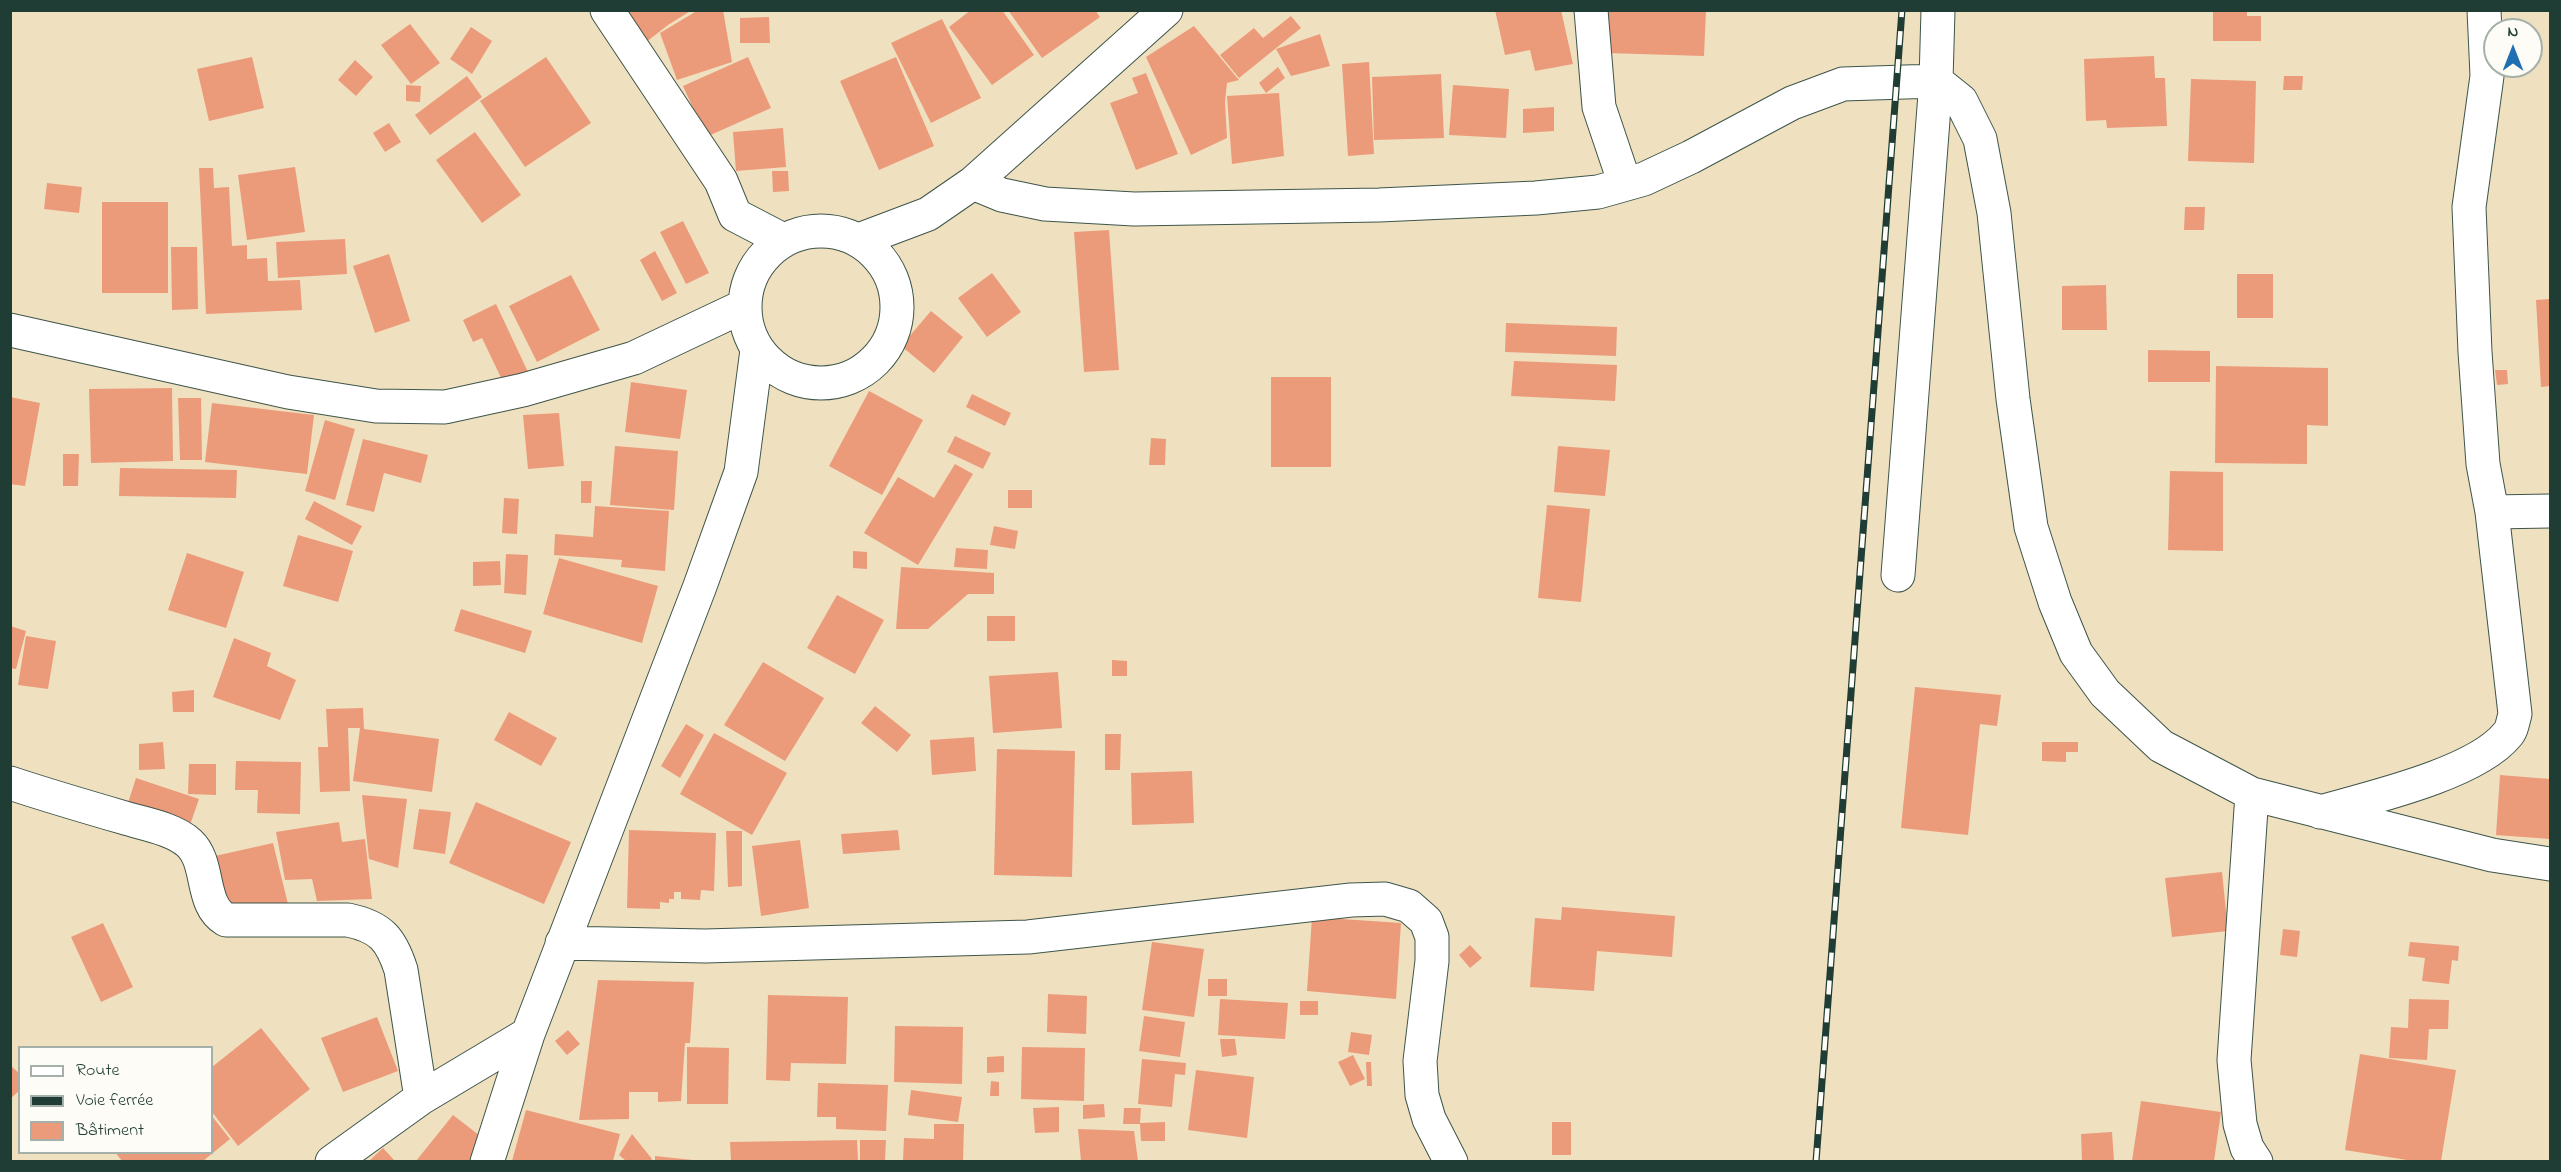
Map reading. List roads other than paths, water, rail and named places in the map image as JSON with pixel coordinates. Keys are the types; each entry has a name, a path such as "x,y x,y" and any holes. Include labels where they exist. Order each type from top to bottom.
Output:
{"street":[{"path":"607,10 721,181 735,215 783,240"},
{"path":"859,240 928,214 973,183 1166,10"},
{"path":"1591,10 1599,107 1625,184"},
{"path":"1898,575 1936,81 1938,10"},
{"path":"2318,812 2403,788 2490,752 2509,733 2515,714 2492,512 2483,464 2475,363 2469,207 2487,76 2484,10"},
{"path":"973,183 1002,195 1045,204 1134,208 1379,205 1536,198 1598,192 1644,179 1692,157 1792,103 1843,84 1936,81 1961,101 1980,139 1994,213 2013,399 2031,527 2055,602 2076,653 2105,693 2161,746 2252,794 2492,855 2550,864"},
{"path":"834,231 859,240 882,259 896,286 898,313 891,339 876,361 853,377 827,384 800,381 775,368 757,350 747,326 744,306 746,285 763,256 783,240 834,231"},
{"path":"10,330 288,392 376,406 445,407 523,390 634,358 744,306"},
{"path":"487,1161 528,1034 700,586 741,472 757,350"},
{"path":"2492,512 2550,511"},
{"path":"10,783 156,828 189,843 198,855 212,905 218,915 226,920 348,920 364,924 379,932 390,943 401,970 421,1098"},
{"path":"2252,794 2234,1060 2240,1124 2247,1148 2256,1161"},
{"path":"562,943 705,946 1028,937 1351,900 1385,899 1409,906 1426,921 1432,937 1432,960 1420,1061 1422,1095 1429,1119 1451,1161"},
{"path":"333,1161 421,1098 528,1034"}],"railway":[{"path":"1816,1162 1902,10"}]}
